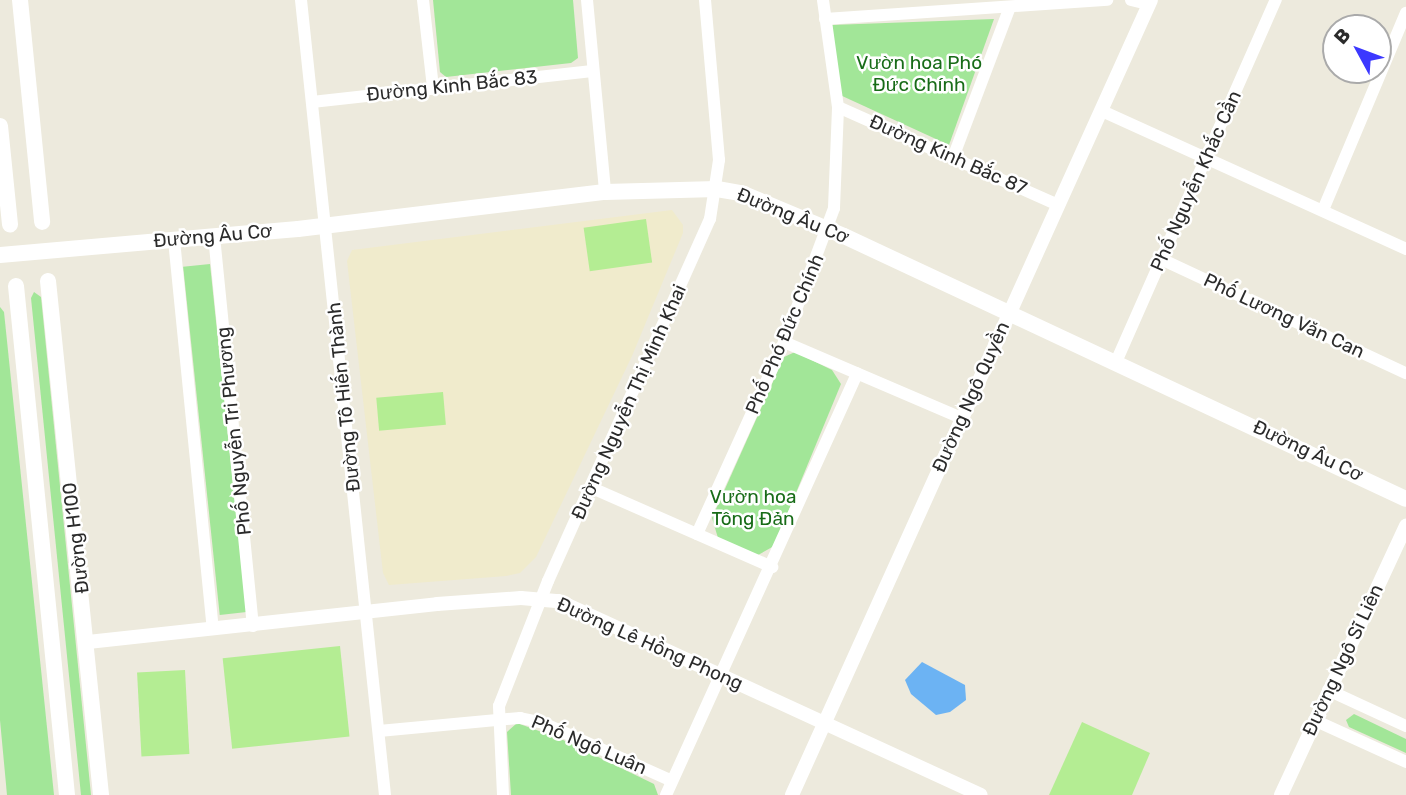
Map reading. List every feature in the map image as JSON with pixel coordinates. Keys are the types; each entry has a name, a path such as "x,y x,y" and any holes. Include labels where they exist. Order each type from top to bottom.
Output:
{"main road":[{"path":"20,0 42,222"},
{"path":"0,126 10,223"},
{"name":"Đường Âu Cơ","path":"0,255 324,225 605,192 717,189 744,194 828,230 1406,499"},
{"name":"Đường H100","path":"48,281 88,642 101,795"},
{"name":"Đường H100","path":"16,286 68,795"}],"street":[{"name":"Đường Tô Hiến Thành","path":"301,0 385,795"},
{"path":"423,0 433,88"},
{"path":"587,0 605,192"},
{"name":"Đường Nguyễn Thị Minh Khai","path":"503,795 496,717 541,599 699,244 717,189 705,0"},
{"name":"Phố Phó Đức Chính","path":"697,534 784,342 828,230 837,180 838,107 823,0"},
{"path":"825,19 1107,0"},
{"path":"1131,0 1150,2"},
{"name":"Phố Nguyễn Khắc Cần","path":"1116,362 1276,0"},
{"name":"Đường Ngô Quyền","path":"792,795 1150,2"},
{"path":"954,155 1010,7"},
{"path":"1322,211 1406,13"},
{"name":"Đường Kinh Bắc 83","path":"312,102 592,71"},
{"name":"Đường Kinh Bắc 87","path":"838,107 954,155 1058,205"},
{"path":"1102,111 1406,249"},
{"name":"Phố Nguyễn Tri Phương","path":"214,236 253,626"},
{"name":"Phố Nguyễn Tri Phương","path":"174,240 213,629"},
{"name":"Phố Lương Văn Can","path":"1161,259 1406,373"},
{"path":"784,342 961,418"},
{"path":"666,795 858,373"},
{"path":"592,488 772,567"},
{"name":"Đường Ngô Sĩ Liên","path":"1281,795 1406,526"},
{"name":"Đường Lê Hồng Phong","path":"88,642 367,612 541,599 559,601 981,795"},
{"path":"1328,690 1406,726"},
{"name":"Phố Ngô Luân","path":"379,731 496,717 539,722 672,781"},
{"path":"1314,720 1406,762"}],"shaded area":[{"path":"672,210 683,225 683,233 632,356 536,557 520,573 506,576 389,585 383,573 347,261 352,250"}],"green space":[{"path":"433,0 573,0 578,58 571,63 446,77 440,72"},
{"name":"Vườn hoa Phó Đức Chính","path":"994,19 949,145 840,95 832,25"},
{"path":"646,219 652,263 590,271 584,228"},
{"path":"210,264 247,612 220,615 183,267"},
{"path":"34,292 41,297 91,795 81,795 31,298"},
{"path":"0,307 4,312 54,795 7,795 0,720"},
{"name":"Vườn hoa Tông Đản","path":"795,352 832,370 841,384 774,546 758,555 718,538 712,518 784,357"},
{"path":"443,392 446,425 379,431 376,398"},
{"path":"340,646 350,737 232,749 223,658"},
{"path":"185,670 189,754 141,756 137,673"},
{"path":"1354,714 1406,739 1406,753 1349,727 1346,720"},
{"path":"1082,722 1150,753 1132,795 1049,795"},
{"path":"517,723 561,739 654,784 658,795 511,795 507,732"}],"water":[{"path":"922,662 965,685 966,700 950,712 936,715 911,694 905,680"}]}
